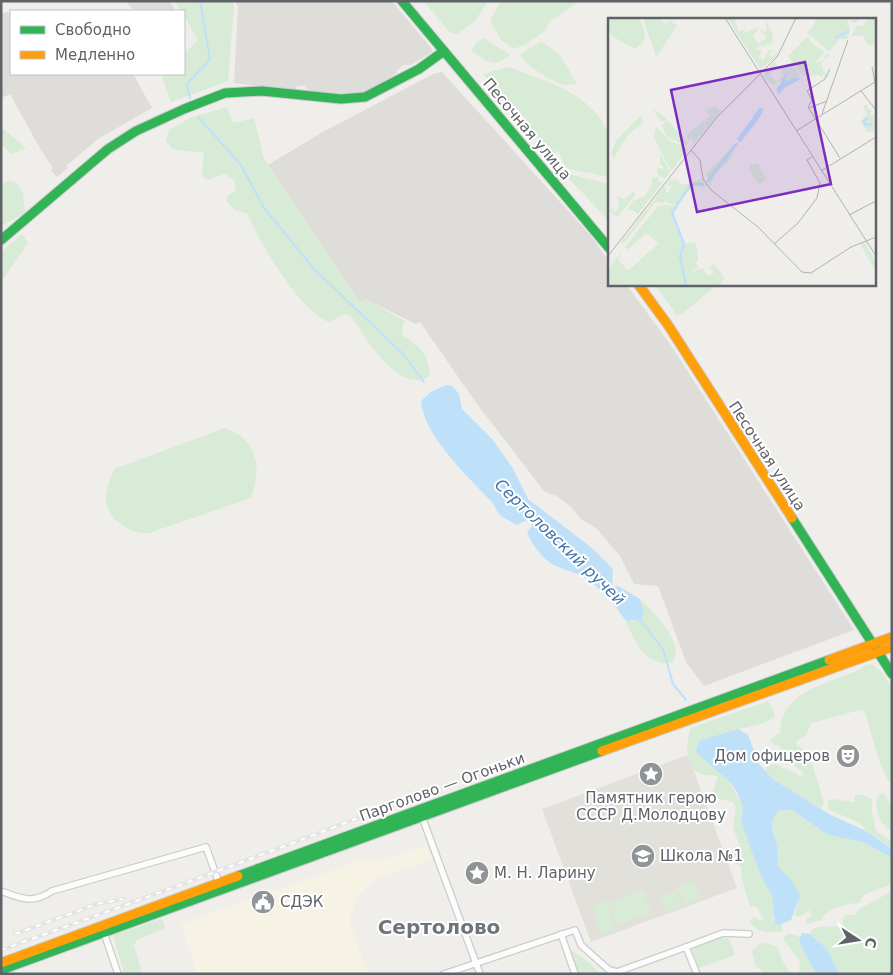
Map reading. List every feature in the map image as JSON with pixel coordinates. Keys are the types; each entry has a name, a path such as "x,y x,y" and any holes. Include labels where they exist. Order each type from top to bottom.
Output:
{"main road":[{"name":"Песочная улица","path":"402,1 608,247"},
{"path":"1,240 108,149 136,131 184,109 225,93 262,91 341,99 365,97 419,68 444,52"},
{"name":"Песочная улица","path":"639,285 668,325 892,674"},
{"name":"Парголово — Огоньки","path":"1,963 103,929 892,637"},
{"name":"Парголово — Огоньки","path":"1,970 219,883 892,647"}],"street":[{"path":"421,812 480,974"},
{"path":"1,891 24,900 42,898 52,891 206,847 219,883"},
{"path":"103,929 118,974"},
{"path":"444,974 575,930 581,945 609,970 617,972 723,932 749,934"},
{"path":"562,934 575,974"},
{"path":"686,946 697,974"}],"shaded area":[{"path":"126,1 169,1 175,9 174,10 133,10"},
{"path":"235,1 392,1 431,48 432,52 411,65 404,65 397,70 397,73 361,95 309,91 304,86 297,86 296,91 234,83 238,7"},
{"path":"8,12 10,15 10,75 134,75 152,108 98,139 66,166 68,168 57,177 51,170 53,168 10,94 1,98 1,14"},
{"path":"442,72 591,236 608,260 608,285 627,285 672,347 854,630 704,686 686,662 658,586 634,584 620,556 596,528 582,520 571,507 558,497 544,491 477,404 420,322 416,324 365,299 360,303 268,165 321,133 433,74"},
{"name":"Школа №1","path":"688,755 737,888 591,942 542,809"},
{"path":"427,845 432,860 379,877 357,896 349,921 368,974 197,974 181,924 364,859 381,861"}],"green space":[{"path":"175,1 231,1 234,6 228,81 171,102 162,76 185,75 185,53 198,40 185,18 185,10 180,10"},
{"path":"424,1 488,1 475,21 457,34 449,32"},
{"path":"501,1 580,1 549,22 545,31 528,43 514,49 501,40 490,21"},
{"path":"483,38 511,55 497,63 487,61 471,51 475,44"},
{"path":"541,41 560,55 577,84 565,85 557,82 538,72 522,59 520,55"},
{"path":"508,67 567,90 580,99 602,121 608,133 608,177 564,168 559,151 552,155 483,74"},
{"path":"227,107 233,123 254,118 264,159 360,302 365,299 405,321 402,328 403,335 415,344 425,356 430,376 418,380 406,378 395,371 374,349 350,316 345,314 329,322 318,316 294,291 270,257 247,213 236,211 226,201 228,195 236,190 234,180 225,174 207,180 202,175 204,153 172,149 166,141 169,130 190,118"},
{"path":"1,127 26,148 12,154 1,144"},
{"path":"564,173 608,184 608,220"},
{"path":"8,181 17,183 23,194 25,213 1,226 1,187"},
{"path":"22,234 28,243 1,282 1,252"},
{"path":"656,285 717,285 683,313 677,316"},
{"path":"225,428 236,433 251,447 256,465 256,476 251,498 149,533 142,533 127,528 114,518 109,511 106,496 114,469"},
{"path":"640,599 660,620 671,636 675,645 673,663 655,661 648,657 637,645 626,621 634,622 644,614"},
{"path":"872,664 882,672 892,688 892,782 889,782 880,764 865,712 860,710 811,723 806,736 796,741 797,746 809,753 824,803 821,808 780,785 765,771 768,766 775,764 803,777 803,772 788,762 779,745 774,745 770,740 780,732 786,710 799,696 865,665"},
{"path":"768,701 775,714 774,718 758,725 732,730 732,785 743,808 741,820 751,850 763,881 772,895 775,908 773,920 779,925 782,924 783,931 774,932 760,930 750,922 754,917 759,920 763,919 757,907 750,906 741,876 741,866 732,862 730,856 733,850 740,848 733,827 736,807 732,802 716,798 713,790 718,777 697,772 692,767 687,752 691,728"},
{"path":"883,793 892,806 892,832 884,825 877,811 878,795"},
{"path":"855,795 863,795 872,799 872,813 876,831 891,841 890,847 866,831 861,824 828,809 828,802 832,799 854,802"},
{"path":"780,810 792,810 828,835 863,842 892,858 892,884 865,894 859,903 843,905 832,910 821,920 807,924 806,920 812,915 809,910 800,917 794,916 798,904 792,881 778,866 777,846 772,827 773,818"},
{"path":"694,881 700,899 684,904 678,887"},
{"path":"643,890 651,912 616,926 608,904"},
{"path":"676,891 682,907 667,912 661,896"},
{"path":"892,891 892,974 839,974 827,949 810,934 812,929 841,926 845,915 855,915 858,910"},
{"path":"605,900 615,930 602,934 592,905"},
{"path":"162,919 165,928 137,940 134,945 142,974 124,974 113,935"},
{"path":"788,934 799,936 816,974 799,974 800,962 783,938"},
{"path":"720,937 729,939 735,955 699,968 692,948"},
{"path":"762,942 778,947 782,960 791,974 766,974 755,965 752,951"},
{"path":"571,950 589,962 600,974 579,974"}],"water":[{"path":"446,385 452,386 459,394 462,409 492,439 512,467 528,499 592,548 613,569 612,588 618,586 640,599 644,614 641,620 626,621 609,598 607,588 600,591 585,577 554,565 545,559 527,533 532,526 531,523 527,520 517,525 500,515 492,502 438,442 424,414 421,401 431,392"},
{"path":"738,729 748,735 759,764 774,780 831,815 866,831 892,849 892,858 863,842 828,835 792,810 780,810 773,818 772,823 777,846 778,866 792,881 800,896 791,920 779,925 775,924 772,895 763,881 751,850 741,820 743,808 737,792 732,784 696,752 699,741"},
{"path":"802,933 810,934 827,949 839,974 816,974 799,941"}],"waterway":[{"name":"Сертоловский ручей","path":"190,98 187,84 210,59 200,1"},
{"name":"Сертоловский ручей","path":"198,117 241,165 264,208 315,270 404,355 424,382"},
{"name":"Сертоловский ручей","path":"639,619 663,649 673,684 686,700"}],"railway":[{"path":"1,950 151,896 399,802"},
{"path":"15,934 97,904 123,899"}],"traffic: fast":[{"path":"402,1 608,247"},
{"path":"1,240 108,149 136,131 184,109 225,93 262,91 341,99 365,97 419,69 444,51"},
{"path":"792,518 892,674"},
{"path":"238,876 829,660"},
{"path":"1,970 602,751"}],"traffic: slow":[{"path":"639,285 668,325 792,518"},
{"path":"829,660 892,637"},
{"path":"602,751 892,647"},
{"path":"1,963 238,876"}],"place":[{"name":"Дом офицеров","path":"848,756"},
{"name":"Памятник герою СССР Д.Молодцову","path":"651,774"},
{"name":"Школа №1","path":"643,856"},
{"name":"М. Н. Ларину","path":"477,873"},
{"name":"СДЭК","path":"263,902"}],"district":[{"name":"Сертолово","path":"439,927"}]}
